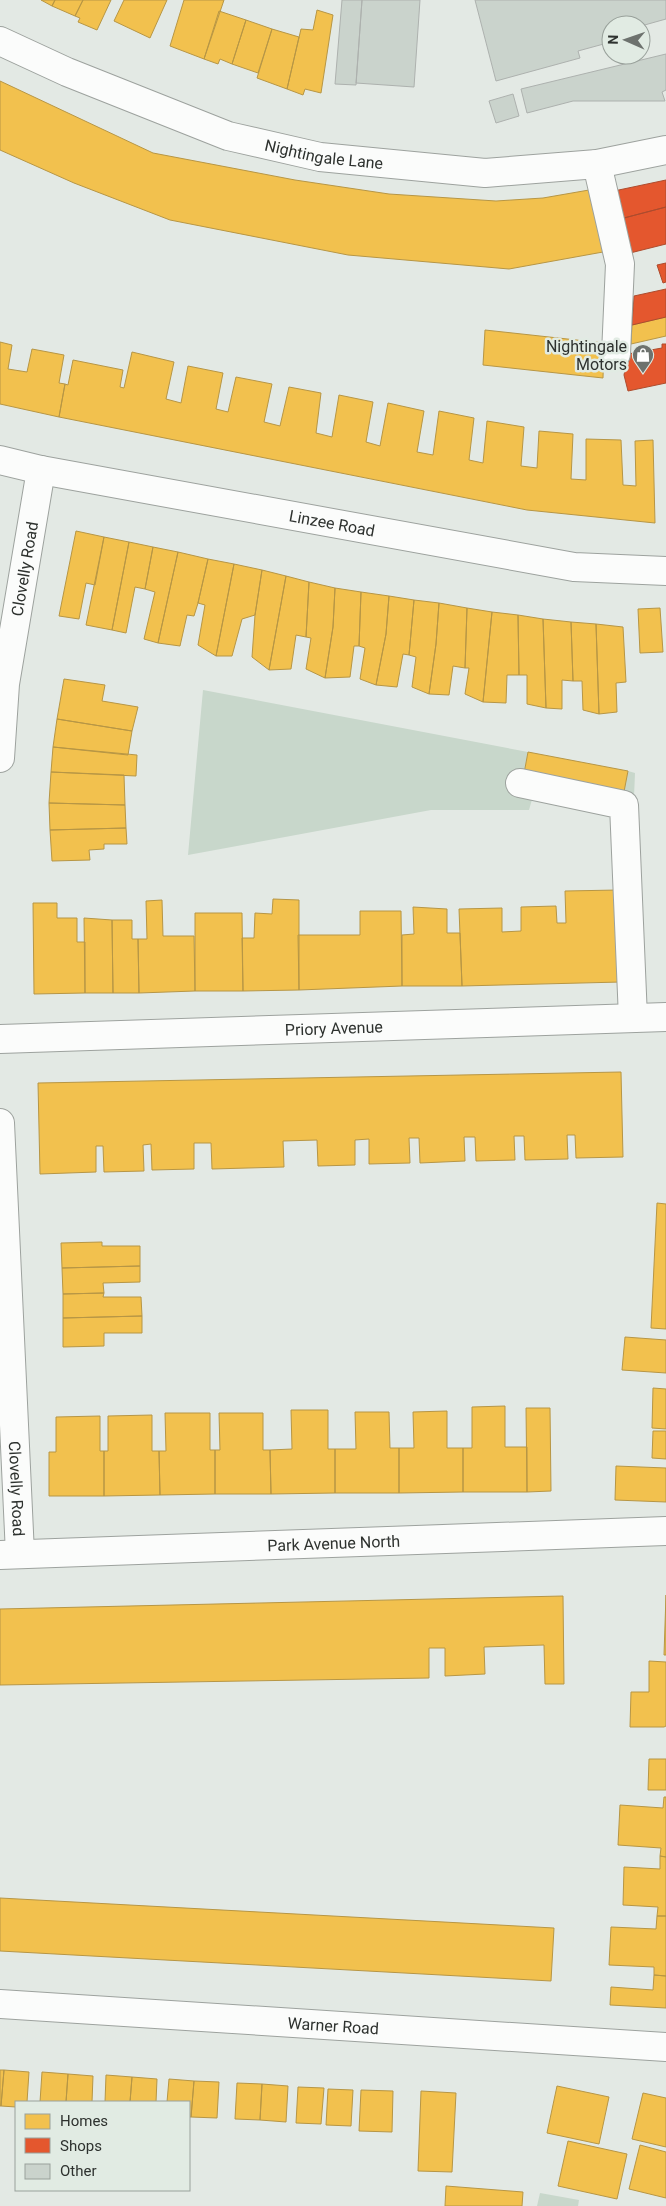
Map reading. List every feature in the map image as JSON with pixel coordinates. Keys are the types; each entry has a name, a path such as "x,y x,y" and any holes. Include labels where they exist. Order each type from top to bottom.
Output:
{"street":[{"name":"Nightingale Lane","path":"0,41 66,72 228,136 320,157 485,173 597,164 666,150"},
{"path":"597,164 620,264 616,354"},
{"name":"Linzee Road","path":"0,460 41,470 574,567 666,570"},
{"name":"Clovelly Road","path":"0,758 5,684 41,470"},
{"path":"520,783 624,805 633,1018"},
{"name":"Priory Avenue","path":"0,1040 666,1017"},
{"name":"Clovelly Road","path":"0,1123 10,1555"},
{"name":"Park Avenue North","path":"10,1555 666,1531"},
{"name":"Warner Road","path":"0,2004 666,2047"}],"green space":[{"path":"203,690 528,752 523,778 623,796 628,771 635,773 634,797 615,813 533,796 529,810 431,810 188,855"},
{"path":"540,2193 579,2200 578,2206 537,2206"}],"building: Homes":[{"path":"41,0 55,0 52,6"},
{"path":"55,0 83,0 75,16 52,6"},
{"path":"83,0 111,0 97,30 78,22 80,18 75,16"},
{"path":"124,0 167,0 150,38 114,21"},
{"path":"184,0 224,0 204,59 170,46"},
{"path":"317,10 333,15 321,93 305,89 303,95 287,89 301,29 313,30"},
{"path":"219,11 246,20 232,64 220,59 218,64 204,59"},
{"path":"246,20 272,29 258,73 232,64"},
{"path":"272,29 299,37 287,89 257,78"},
{"path":"0,81 153,153 295,180 389,194 496,201 543,198 589,190 603,252 509,269 348,255 170,220 74,183 0,150"},
{"path":"666,317 666,336 631,344 632,325"},
{"path":"485,330 604,343 603,378 483,365"},
{"path":"0,342 12,345 8,369 27,372 32,349 64,355 59,383 65,384 59,417 0,404"},
{"path":"132,352 174,362 166,399 181,403 188,366 223,373 216,409 228,412 236,377 272,384 264,422 280,426 289,387 321,393 316,433 332,437 339,395 373,402 366,442 380,446 388,403 424,411 417,452 433,455 439,411 474,418 469,460 483,463 487,421 524,427 521,466 537,468 539,431 573,434 571,479 586,480 586,439 621,440 623,485 636,486 635,441 653,440 655,523 527,510 59,417 65,384 68,385 73,360 123,370 120,387 124,388"},
{"path":"76,531 104,537 95,585 86,583 79,619 59,616"},
{"path":"104,537 129,542 112,630 86,625"},
{"path":"129,542 153,547 145,589 135,587 126,633 112,630"},
{"path":"153,547 178,552 158,643 144,639 155,592 145,589"},
{"path":"178,552 208,559 194,616 187,615 180,646 158,643"},
{"path":"208,559 234,564 216,656 198,645 205,605 198,603"},
{"path":"234,564 262,570 255,615 242,619 232,656 216,656"},
{"path":"262,570 286,576 269,670 252,657 255,615"},
{"path":"286,576 309,582 306,637 296,635 291,669 269,670"},
{"path":"309,582 335,588 333,627 325,678 306,669 311,638 306,637"},
{"path":"335,588 361,592 359,646 354,646 350,677 325,678 333,627"},
{"path":"361,592 389,596 386,634 376,685 360,679 365,648 359,646"},
{"path":"389,596 414,600 409,655 403,654 397,687 376,685 386,634"},
{"path":"414,600 439,603 429,694 412,687 416,657 409,655"},
{"path":"439,603 467,608 465,668 453,666 449,695 429,694"},
{"path":"467,608 492,612 483,702 465,694 469,668 465,668"},
{"path":"660,608 663,652 640,653 638,609"},
{"path":"492,612 518,615 519,675 507,675 506,703 483,702"},
{"path":"518,615 543,619 546,708 527,704 527,675 519,675"},
{"path":"543,619 571,622 573,681 562,680 562,709 546,708"},
{"path":"571,622 596,624 599,714 583,710 582,681 573,681"},
{"path":"596,624 623,627 626,682 616,683 617,712 599,714"},
{"path":"64,679 105,685 102,701 138,707 132,731 57,719"},
{"path":"57,719 132,731 128,755 53,747"},
{"path":"53,747 137,755 136,776 51,772"},
{"path":"528,752 628,771 623,797 523,779"},
{"path":"51,772 124,775 125,805 49,803"},
{"path":"49,803 125,805 126,828 50,830"},
{"path":"126,828 127,844 104,844 104,849 89,850 90,860 52,861 50,830"},
{"path":"618,890 621,982 462,986 459,909 502,908 502,932 521,931 521,907 556,906 557,923 566,923 565,891"},
{"path":"273,899 299,900 299,990 243,991 242,938 254,938 255,913 272,914"},
{"path":"162,900 163,936 194,936 195,991 139,993 138,939 147,939 146,901"},
{"path":"33,903 57,903 57,918 77,918 77,942 85,942 85,993 34,994"},
{"path":"413,907 447,909 447,933 460,933 462,986 402,986 402,935 414,934"},
{"path":"360,911 401,911 402,986 299,990 298,935 360,935"},
{"path":"195,913 242,913 243,991 195,991"},
{"path":"84,918 112,920 113,993 85,993"},
{"path":"112,920 132,920 132,939 138,939 139,993 113,993"},
{"path":"621,1072 623,1157 576,1158 575,1135 567,1135 568,1159 525,1160 524,1136 514,1136 515,1160 476,1161 475,1137 464,1137 465,1161 420,1163 419,1138 409,1138 410,1163 369,1164 369,1139 355,1140 355,1165 318,1166 317,1140 283,1141 284,1167 212,1169 211,1143 194,1143 194,1169 152,1170 151,1144 143,1145 144,1171 104,1172 103,1146 96,1146 96,1172 40,1174 38,1083"},
{"path":"657,1203 666,1204 666,1329 651,1328"},
{"path":"102,1242 102,1246 140,1246 140,1266 62,1268 61,1243"},
{"path":"140,1266 140,1282 103,1283 104,1293 63,1294 62,1268"},
{"path":"104,1293 103,1297 141,1297 142,1316 63,1318 63,1294"},
{"path":"142,1316 142,1333 104,1333 104,1346 63,1347 63,1318"},
{"path":"625,1337 666,1340 666,1373 622,1370"},
{"path":"653,1388 666,1389 666,1429 652,1428"},
{"path":"505,1406 505,1447 527,1447 527,1492 463,1492 463,1448 472,1448 472,1407"},
{"path":"526,1408 550,1408 551,1491 527,1492"},
{"path":"291,1410 328,1410 328,1449 335,1449 335,1493 271,1494 270,1450 292,1449"},
{"path":"447,1411 447,1448 463,1448 463,1492 399,1493 399,1448 414,1448 413,1412"},
{"path":"355,1412 389,1412 390,1448 399,1448 399,1493 335,1493 335,1449 356,1449"},
{"path":"165,1413 210,1413 210,1450 215,1450 215,1494 160,1495 159,1451 166,1451"},
{"path":"219,1413 263,1413 263,1450 270,1450 271,1494 215,1494 215,1450 220,1450"},
{"path":"152,1415 152,1451 159,1451 160,1495 104,1496 104,1451 108,1451 108,1416"},
{"path":"100,1416 100,1451 104,1451 104,1496 49,1496 49,1452 56,1452 56,1417"},
{"path":"653,1431 666,1431 666,1459 652,1458"},
{"path":"616,1466 666,1468 666,1502 615,1500"},
{"path":"666,1595 666,1655 664,1655"},
{"path":"563,1596 564,1684 545,1684 544,1645 484,1647 485,1674 445,1676 445,1648 429,1648 429,1678 0,1685 0,1609"},
{"path":"649,1661 666,1662 666,1726 630,1727 631,1692 649,1692"},
{"path":"649,1759 666,1759 666,1790 648,1790"},
{"path":"664,1797 666,1797 666,1857 660,1856 661,1848 618,1845 620,1805 663,1808"},
{"path":"660,1856 666,1857 666,1916 657,1916 658,1907 623,1905 624,1867 660,1869"},
{"path":"0,1898 554,1928 551,1981 0,1951"},
{"path":"657,1916 666,1916 666,1976 654,1975 654,1967 609,1965 611,1927 656,1929"},
{"path":"654,1975 666,1976 666,2008 610,2005 611,1987 653,1990"},
{"path":"0,2070 4,2070 1,2106 0,2106"},
{"path":"4,2070 29,2072 27,2101 15,2101 15,2107 1,2106"},
{"path":"42,2072 68,2074 66,2101 40,2101"},
{"path":"68,2074 93,2076 92,2101 66,2101"},
{"path":"106,2075 132,2077 130,2101 105,2101"},
{"path":"132,2077 157,2079 156,2101 130,2101"},
{"path":"169,2079 194,2081 191,2117 190,2101 167,2101"},
{"path":"194,2081 219,2082 217,2118 191,2117"},
{"path":"237,2083 262,2084 260,2120 235,2119"},
{"path":"262,2084 288,2086 286,2122 260,2120"},
{"path":"557,2086 609,2097 599,2144 547,2133"},
{"path":"298,2087 324,2088 321,2124 296,2123"},
{"path":"328,2089 353,2090 351,2126 326,2125"},
{"path":"361,2090 393,2091 392,2132 359,2131"},
{"path":"421,2091 456,2093 452,2172 418,2171"},
{"path":"643,2093 666,2098 666,2147 632,2139"},
{"path":"568,2141 627,2154 617,2199 558,2186"},
{"path":"640,2145 666,2152 666,2198 629,2189"},
{"path":"446,2186 523,2192 522,2206 445,2206"}],"building: Shops":[{"path":"666,180 666,207 620,219 614,191"},
{"path":"666,207 666,244 630,253 624,218"},
{"path":"666,263 666,282 663,283 657,265"},
{"path":"666,289 666,317 632,325 634,296"},
{"path":"662,344 666,344 666,383 628,391 624,375 628,354 662,348"}],"building: Other":[{"path":"342,0 362,0 356,85 335,84"},
{"path":"362,0 420,0 414,87 356,83"},
{"path":"475,0 666,0 666,19 651,23 651,15 601,15 601,45 578,51 580,58 496,81"},
{"path":"666,54 666,90 662,92 665,101 573,101 527,113 521,89 620,65 651,65 651,58"},
{"path":"513,94 519,116 496,123 489,101"}],"place":[{"name":"Nightingale Motors","path":"643,374"}]}
